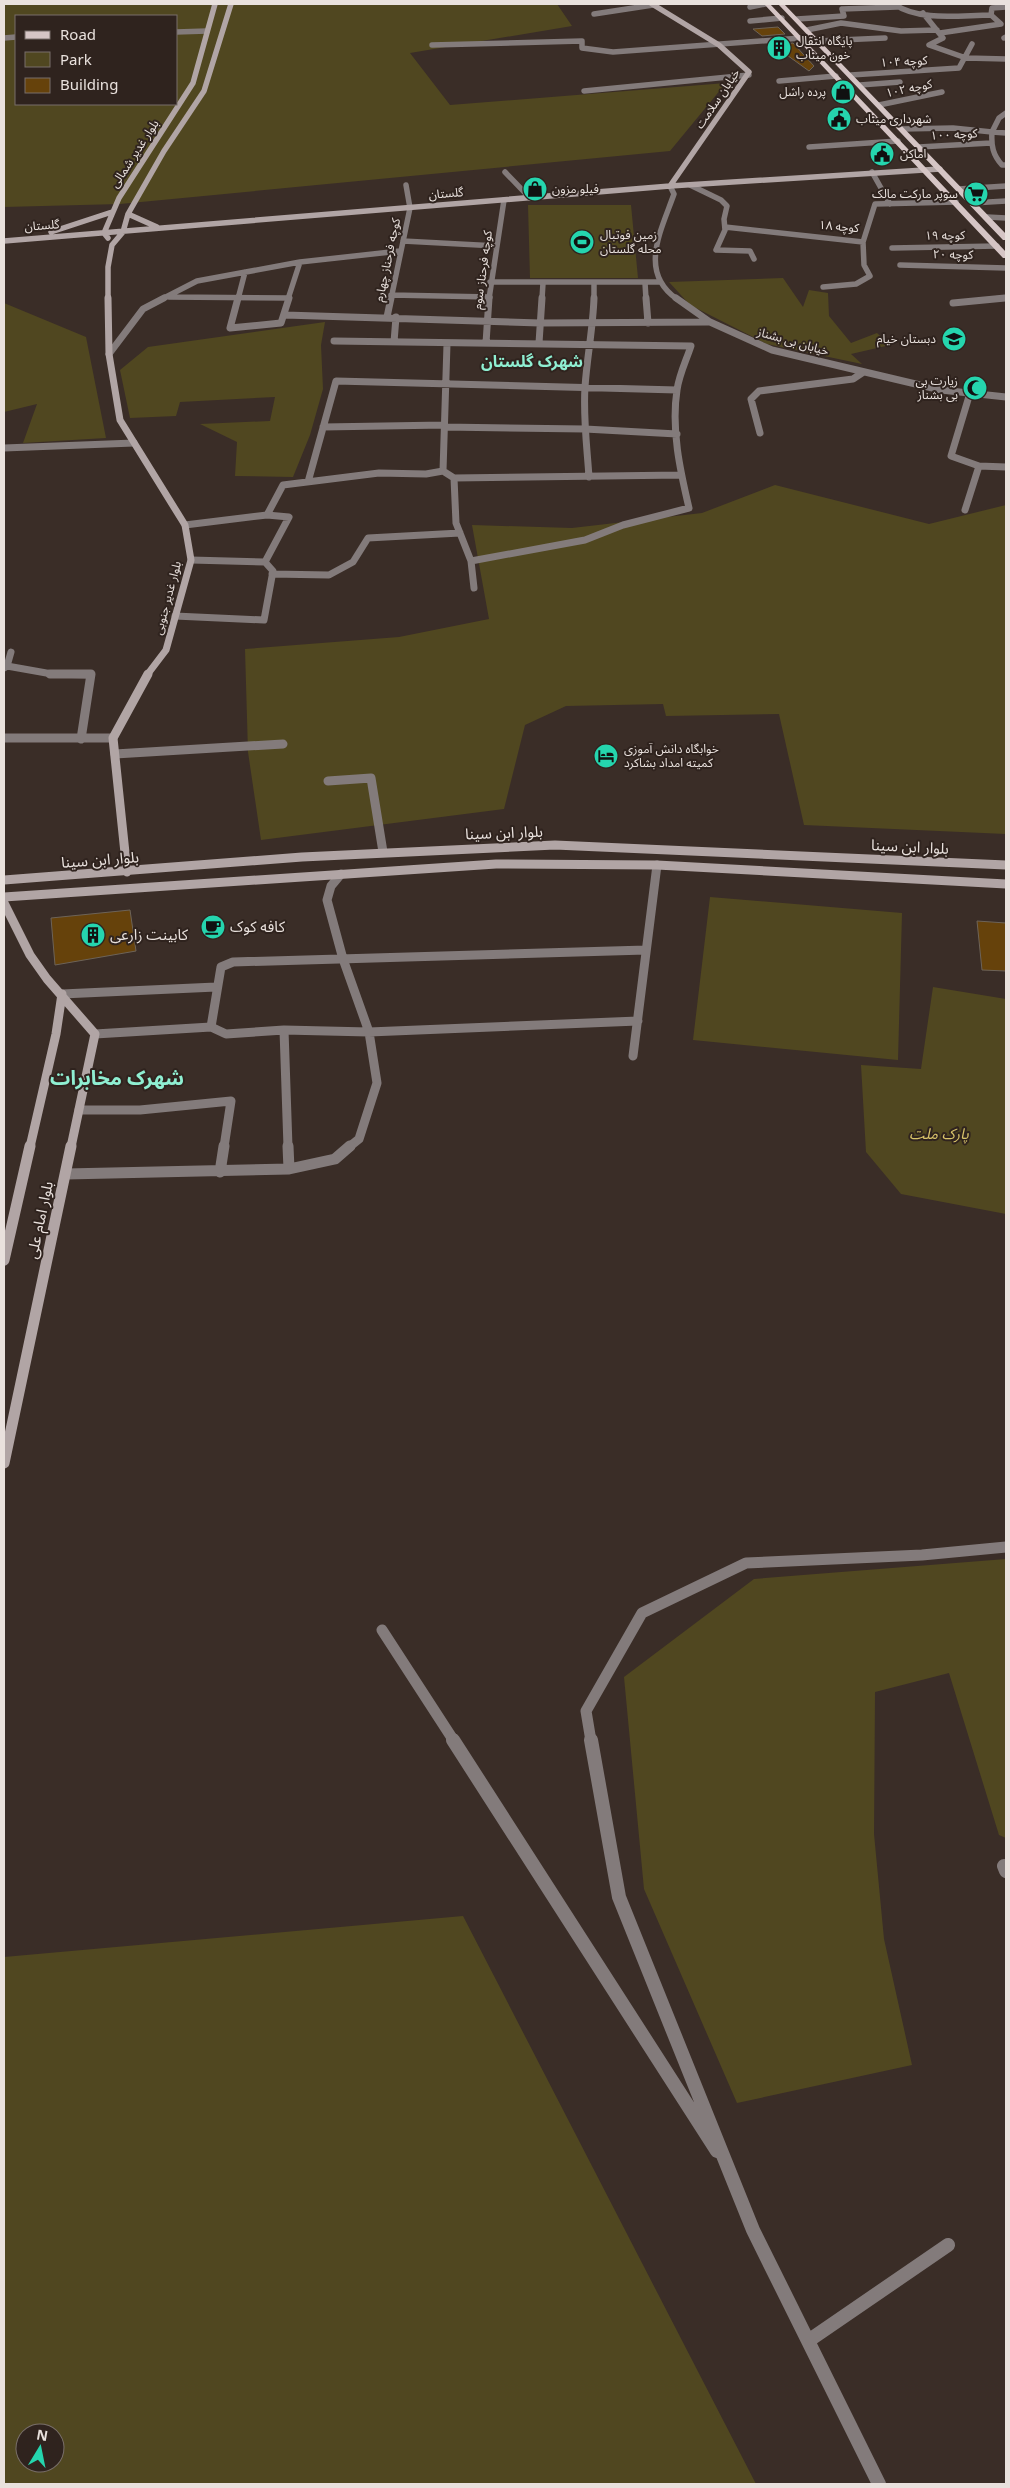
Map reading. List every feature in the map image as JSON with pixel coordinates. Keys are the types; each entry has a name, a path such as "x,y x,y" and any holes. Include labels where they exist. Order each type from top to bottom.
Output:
{"main road":[{"name":"بلوار غدیر شمالی","path":"104,233 112,212 193,83 215,4"},
{"name":"بلوار غدیر شمالی","path":"123,232 128,214 164,151 204,91 231,4"},
{"name":"خیابان سلامت","path":"652,4 719,45 747,68 749,76 670,186"},
{"path":"766,4 782,18 1006,256"},
{"path":"781,4 1006,238"},
{"name":"گلستان","path":"4,241 670,186 938,167"},
{"path":"33,238 112,212"},
{"path":"128,214 163,229"},
{"path":"104,233 112,245 123,232"},
{"name":"بلوار غدیر جنوبی","path":"112,245 108,267 109,354 120,420 185,525 190,560 166,650 147,675 113,738"},
{"path":"113,738 128,872"},
{"name":"بلوار ابن سینا","path":"4,880 383,852 555,845 1006,865"},
{"name":"بلوار ابن سینا","path":"4,897 496,864 657,865 1006,884"},
{"path":"4,903 30,955 47,979 95,1034"},
{"name":"بلوار امام علی","path":"4,1260 56,1034 62,994"},
{"name":"بلوار امام علی","path":"4,1464 95,1034"}],"street":[{"path":"594,14 652,4"},
{"path":"750,7 766,4"},
{"path":"797,19 844,16 842,9 895,5 911,13 991,15 1004,23"},
{"path":"991,15 992,8 1006,7"},
{"path":"923,13 944,38 929,46 965,59 1006,59"},
{"path":"750,21 782,18"},
{"path":"807,30 841,23 901,31 939,32 1004,23"},
{"path":"178,32 207,31"},
{"path":"432,45 582,41 582,48 613,52 801,38"},
{"path":"818,41 885,38"},
{"path":"965,59 972,44"},
{"name":"کوچه ۱۰۴","path":"850,75 959,68 965,59"},
{"path":"584,91 749,76"},
{"path":"779,81 836,76"},
{"path":"860,85 900,82"},
{"name":"کوچه ۱۰۲","path":"879,105 942,92"},
{"path":"1006,113 999,118 992,132 991,144 995,157 1002,165 1006,165"},
{"path":"902,129 953,128 1006,133"},
{"path":"809,146 898,141"},
{"name":"کوچه ۱۰۰","path":"919,146 991,144"},
{"path":"505,172 530,198"},
{"path":"872,172 890,204"},
{"path":"406,185 410,208"},
{"path":"690,185 721,200 728,206 725,226 716,250 750,251 754,259"},
{"path":"490,282 659,282 655,255 674,194 670,186"},
{"path":"959,189 1006,186"},
{"name":"کوچه فرحناز سوم","path":"486,343 490,282 504,200"},
{"path":"972,203 1006,201"},
{"name":"کوچه ۱۸","path":"725,226 863,242 876,204 956,202"},
{"name":"کوچه فرحناز چهارم","path":"387,317 410,208"},
{"path":"987,217 1006,218"},
{"path":"403,241 497,246"},
{"path":"823,287 856,284 870,276 864,265 863,242"},
{"name":"کوچه ۱۹","path":"892,248 997,246"},
{"path":"109,354 143,309 197,281 300,262 400,251"},
{"path":"245,272 230,328 281,323 300,262"},
{"name":"کوچه ۲۰","path":"900,265 1006,268"},
{"name":"خیابان بی بشناز","path":"659,282 679,302 710,322 772,350 915,386 1006,397"},
{"path":"539,343 543,283"},
{"path":"589,476 585,429 585,387 594,323 594,283"},
{"path":"645,283 648,323"},
{"path":"391,295 490,297"},
{"path":"165,297 288,298"},
{"path":"953,303 1006,298"},
{"path":"285,315 540,323 710,322"},
{"path":"394,342 396,317"},
{"path":"334,341 692,346 676,390 681,475 690,508 623,525 585,540 471,561"},
{"path":"443,471 447,344"},
{"path":"760,433 751,399 759,391 853,379 862,373"},
{"path":"308,482 336,382 676,390"},
{"path":"970,393 951,456 979,466 1006,467"},
{"path":"323,427 444,426 585,429 678,434"},
{"path":"4,448 134,444"},
{"path":"966,510 979,466"},
{"path":"267,515 283,485 378,473 426,474 443,471 454,478 681,475"},
{"path":"454,478 456,523 471,561 474,588"},
{"path":"185,525 267,515 289,517 266,562"},
{"path":"272,574 329,575 354,562 368,538 460,533"},
{"path":"190,560 266,562"},
{"path":"175,616 264,620 272,574 266,562"},
{"path":"11,652 6,667 52,674 92,674 81,739"},
{"path":"4,738 113,738"},
{"path":"115,754 283,744"},
{"path":"328,781 371,778 383,852"},
{"path":"633,1056 657,865"},
{"path":"66,1174 220,1172 289,1168 335,1159 359,1139 377,1082 369,1032 343,959 327,900 331,886 341,874"},
{"path":"211,1027 216,987 221,967 233,962 646,950"},
{"path":"62,994 216,987"},
{"path":"95,1034 211,1027 226,1034 284,1030 369,1032 638,1021"},
{"path":"284,1030 289,1168"},
{"path":"79,1110 140,1110 231,1101 220,1172"},
{"path":"878,2484 753,2230 620,1897 586,1711 642,1613 746,1563 922,1555 1006,1548"},
{"path":"382,1630 730,2171"},
{"path":"808,2341 948,2245"}],"green space":[{"path":"4,4 557,4 572,26 410,53 450,105 726,83 670,151 120,204 4,207"},
{"name":"زمین فوتبال محله گلستان","path":"528,205 631,205 638,278 530,278"},
{"path":"783,278 803,307 809,290 828,293 829,316 851,343 877,333 890,345 851,354 862,364 767,344 690,305 669,282"},
{"path":"4,303 86,337 106,438 23,443 37,404 4,412"},
{"path":"325,322 321,345 323,389 310,435 293,477 235,476 237,442 200,424 270,421 275,397 180,402 176,416 130,418 120,370 148,347"},
{"path":"775,485 929,524 1006,505 1006,834 804,825 779,714 666,716 663,704 566,706 525,725 504,809 261,840 248,752 245,649 399,637 489,619 472,525 572,528 702,513"},
{"path":"710,897 902,913 898,1060 693,1040"},
{"name":"پارک ملت","path":"933,987 1006,999 1006,1214 901,1194 866,1152 861,1065 921,1069"},
{"path":"1006,1559 1006,1838 999,1835 949,1673 875,1692 874,1834 884,1939 912,2065 737,2103 644,1889 624,1677 754,1579"},
{"path":"463,1916 756,2484 4,2484 4,1957"}],"building":[{"path":"778,27 785,34 762,36 753,29"},
{"path":"793,43 814,66 809,71 773,45"},
{"name":"کابینت زارعی","path":"130,910 136,951 55,965 51,918"},
{"path":"977,921 1006,923 1006,971 982,970"}],"place":[{"name":"پایگاه انتقال خون میناب","path":"779,48"},
{"name":"پرده راشل","path":"843,92"},
{"name":"شهرداری میناب","path":"839,119"},
{"name":"اماکن","path":"882,154"},
{"name":"فیلو مزون","path":"535,189"},
{"name":"سوپر مارکت مالک","path":"976,194"},
{"name":"زمین فوتبال محله گلستان","path":"582,242"},
{"name":"دبستان خیام","path":"954,339"},
{"name":"زیارت بی بی بشناز","path":"975,388"},
{"name":"خوابگاه دانش آموزی کمیته امداد بشاکرد","path":"606,756"},
{"name":"کافه کوک","path":"213,927"},
{"name":"کابینت زارعی","path":"93,935"}],"district":[{"name":"شهرک گلستان","path":"532,362"},
{"name":"شهرک مخابرات","path":"117,1079"}]}
